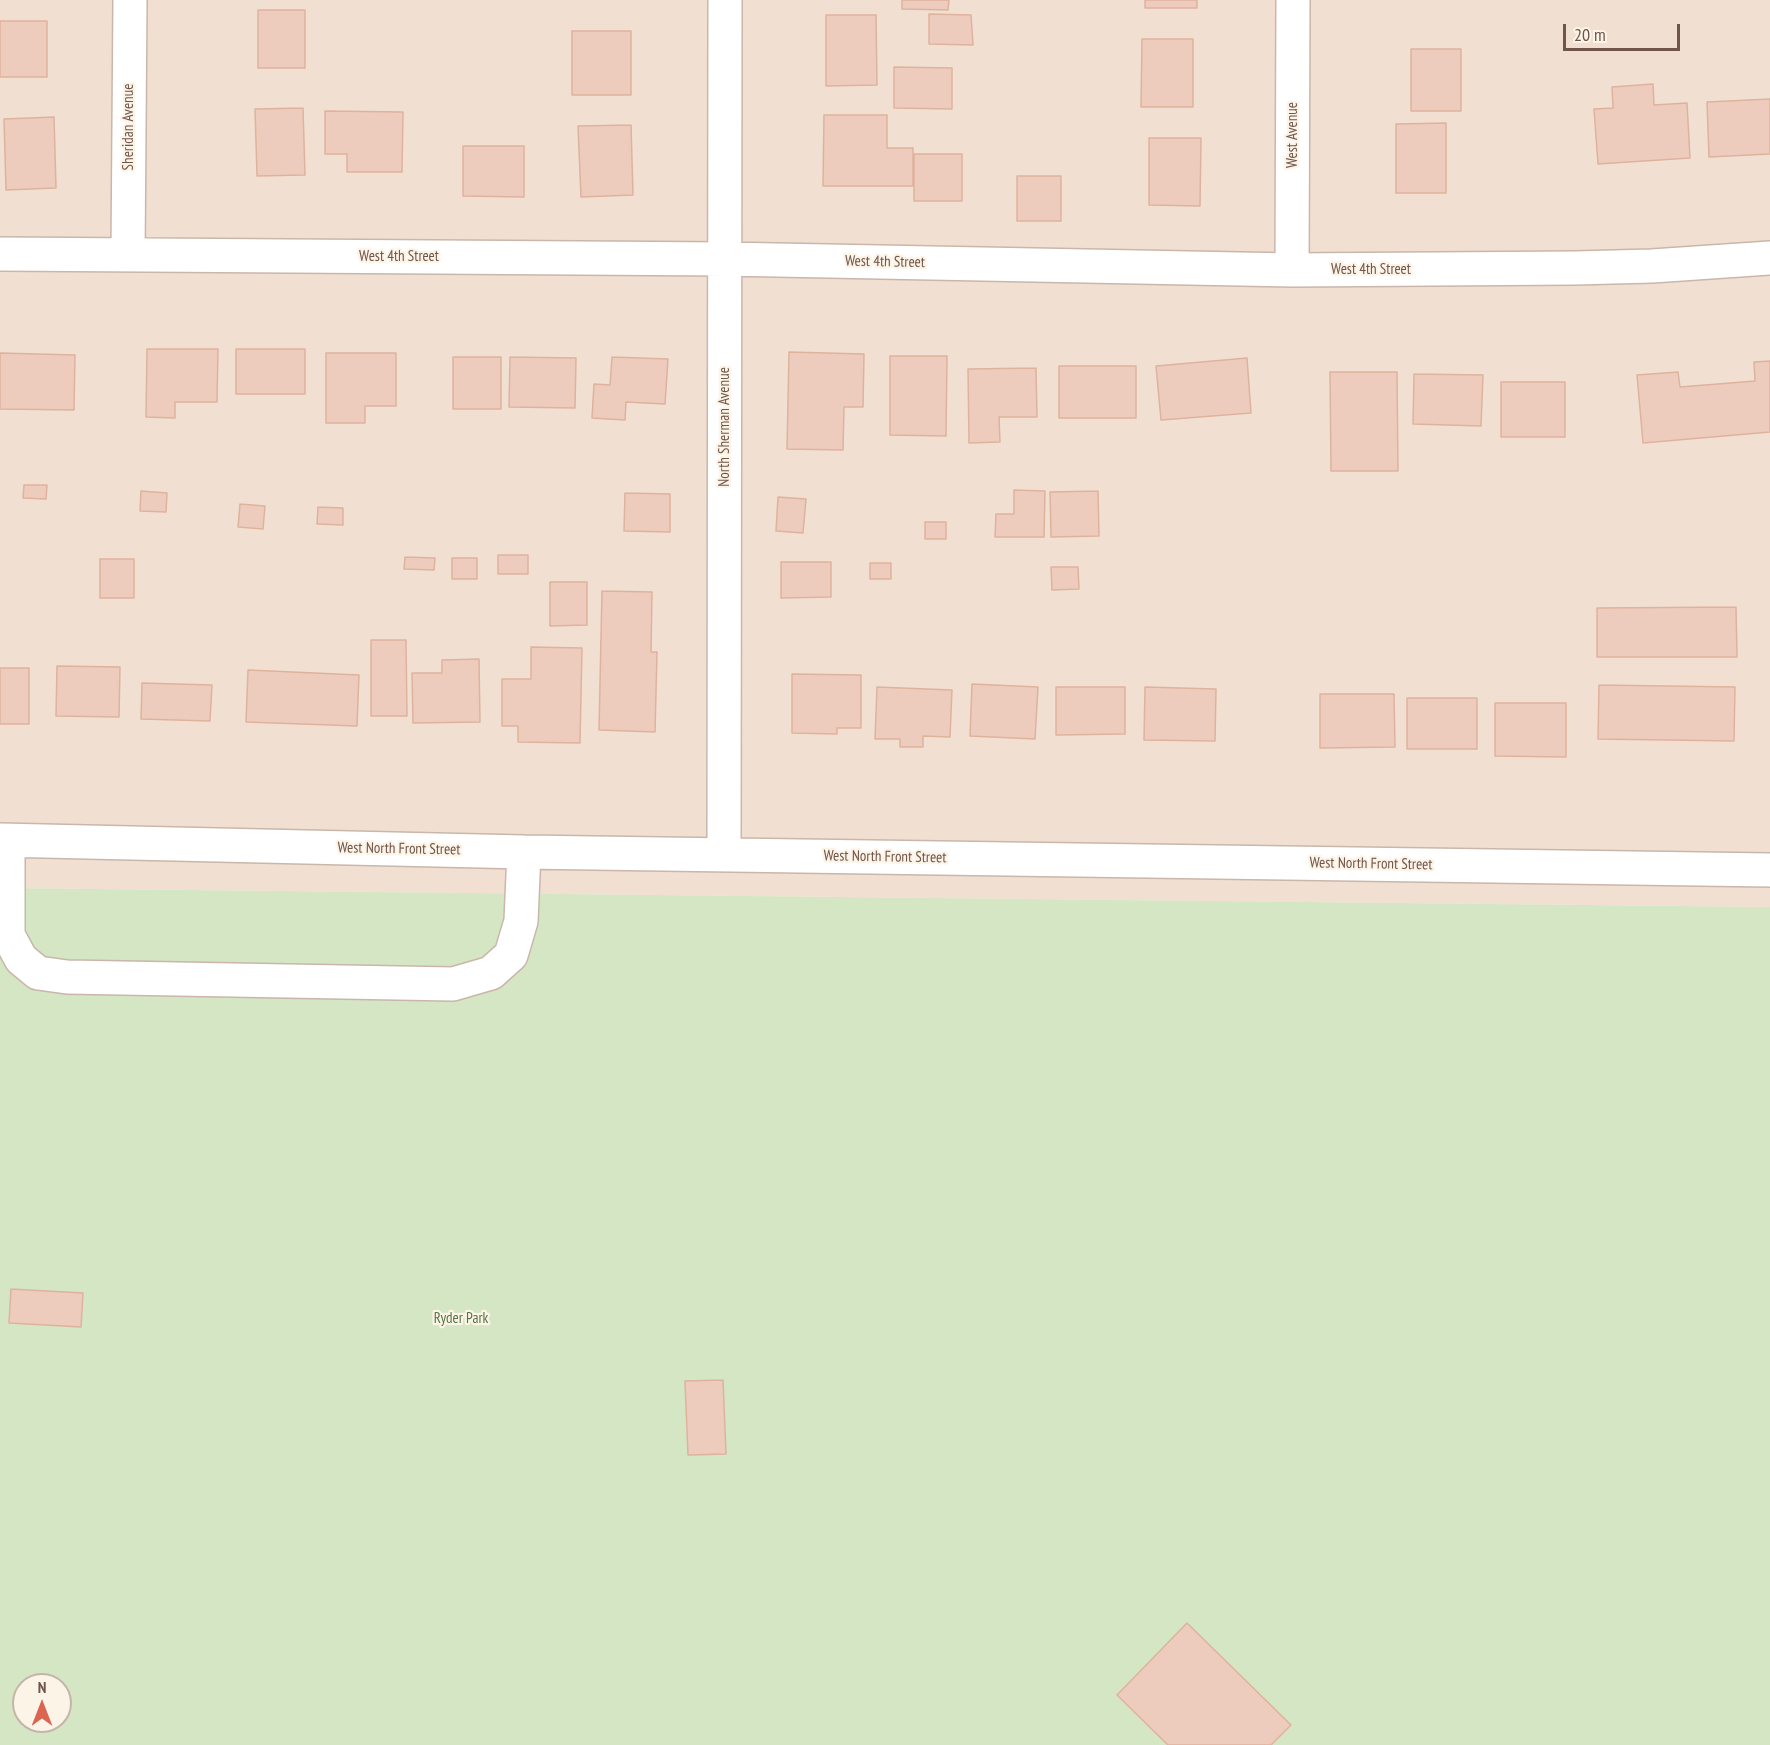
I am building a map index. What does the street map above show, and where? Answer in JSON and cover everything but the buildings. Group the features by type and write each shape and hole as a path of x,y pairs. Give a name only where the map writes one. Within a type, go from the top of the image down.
{"street":[{"name":"Sheridan Avenue","path":"128,255 130,0"},
{"name":"North Sherman Avenue","path":"724,855 725,0"},
{"name":"West Avenue","path":"1292,270 1293,0"},
{"name":"West 4th Street","path":"0,254 725,259 1292,270 1564,269 1770,258"},
{"name":"West North Front Street","path":"4,841 524,852 1770,870"},
{"path":"4,841 8,935 21,959 38,973 67,977 453,984 491,973 511,955 521,921 524,852"}],"shaded area":[{"path":"0,0 1770,0 1770,907 0,888"}],"green space":[{"name":"Ryder Park","path":"0,888 1770,907 1770,1745 0,1745"}]}
